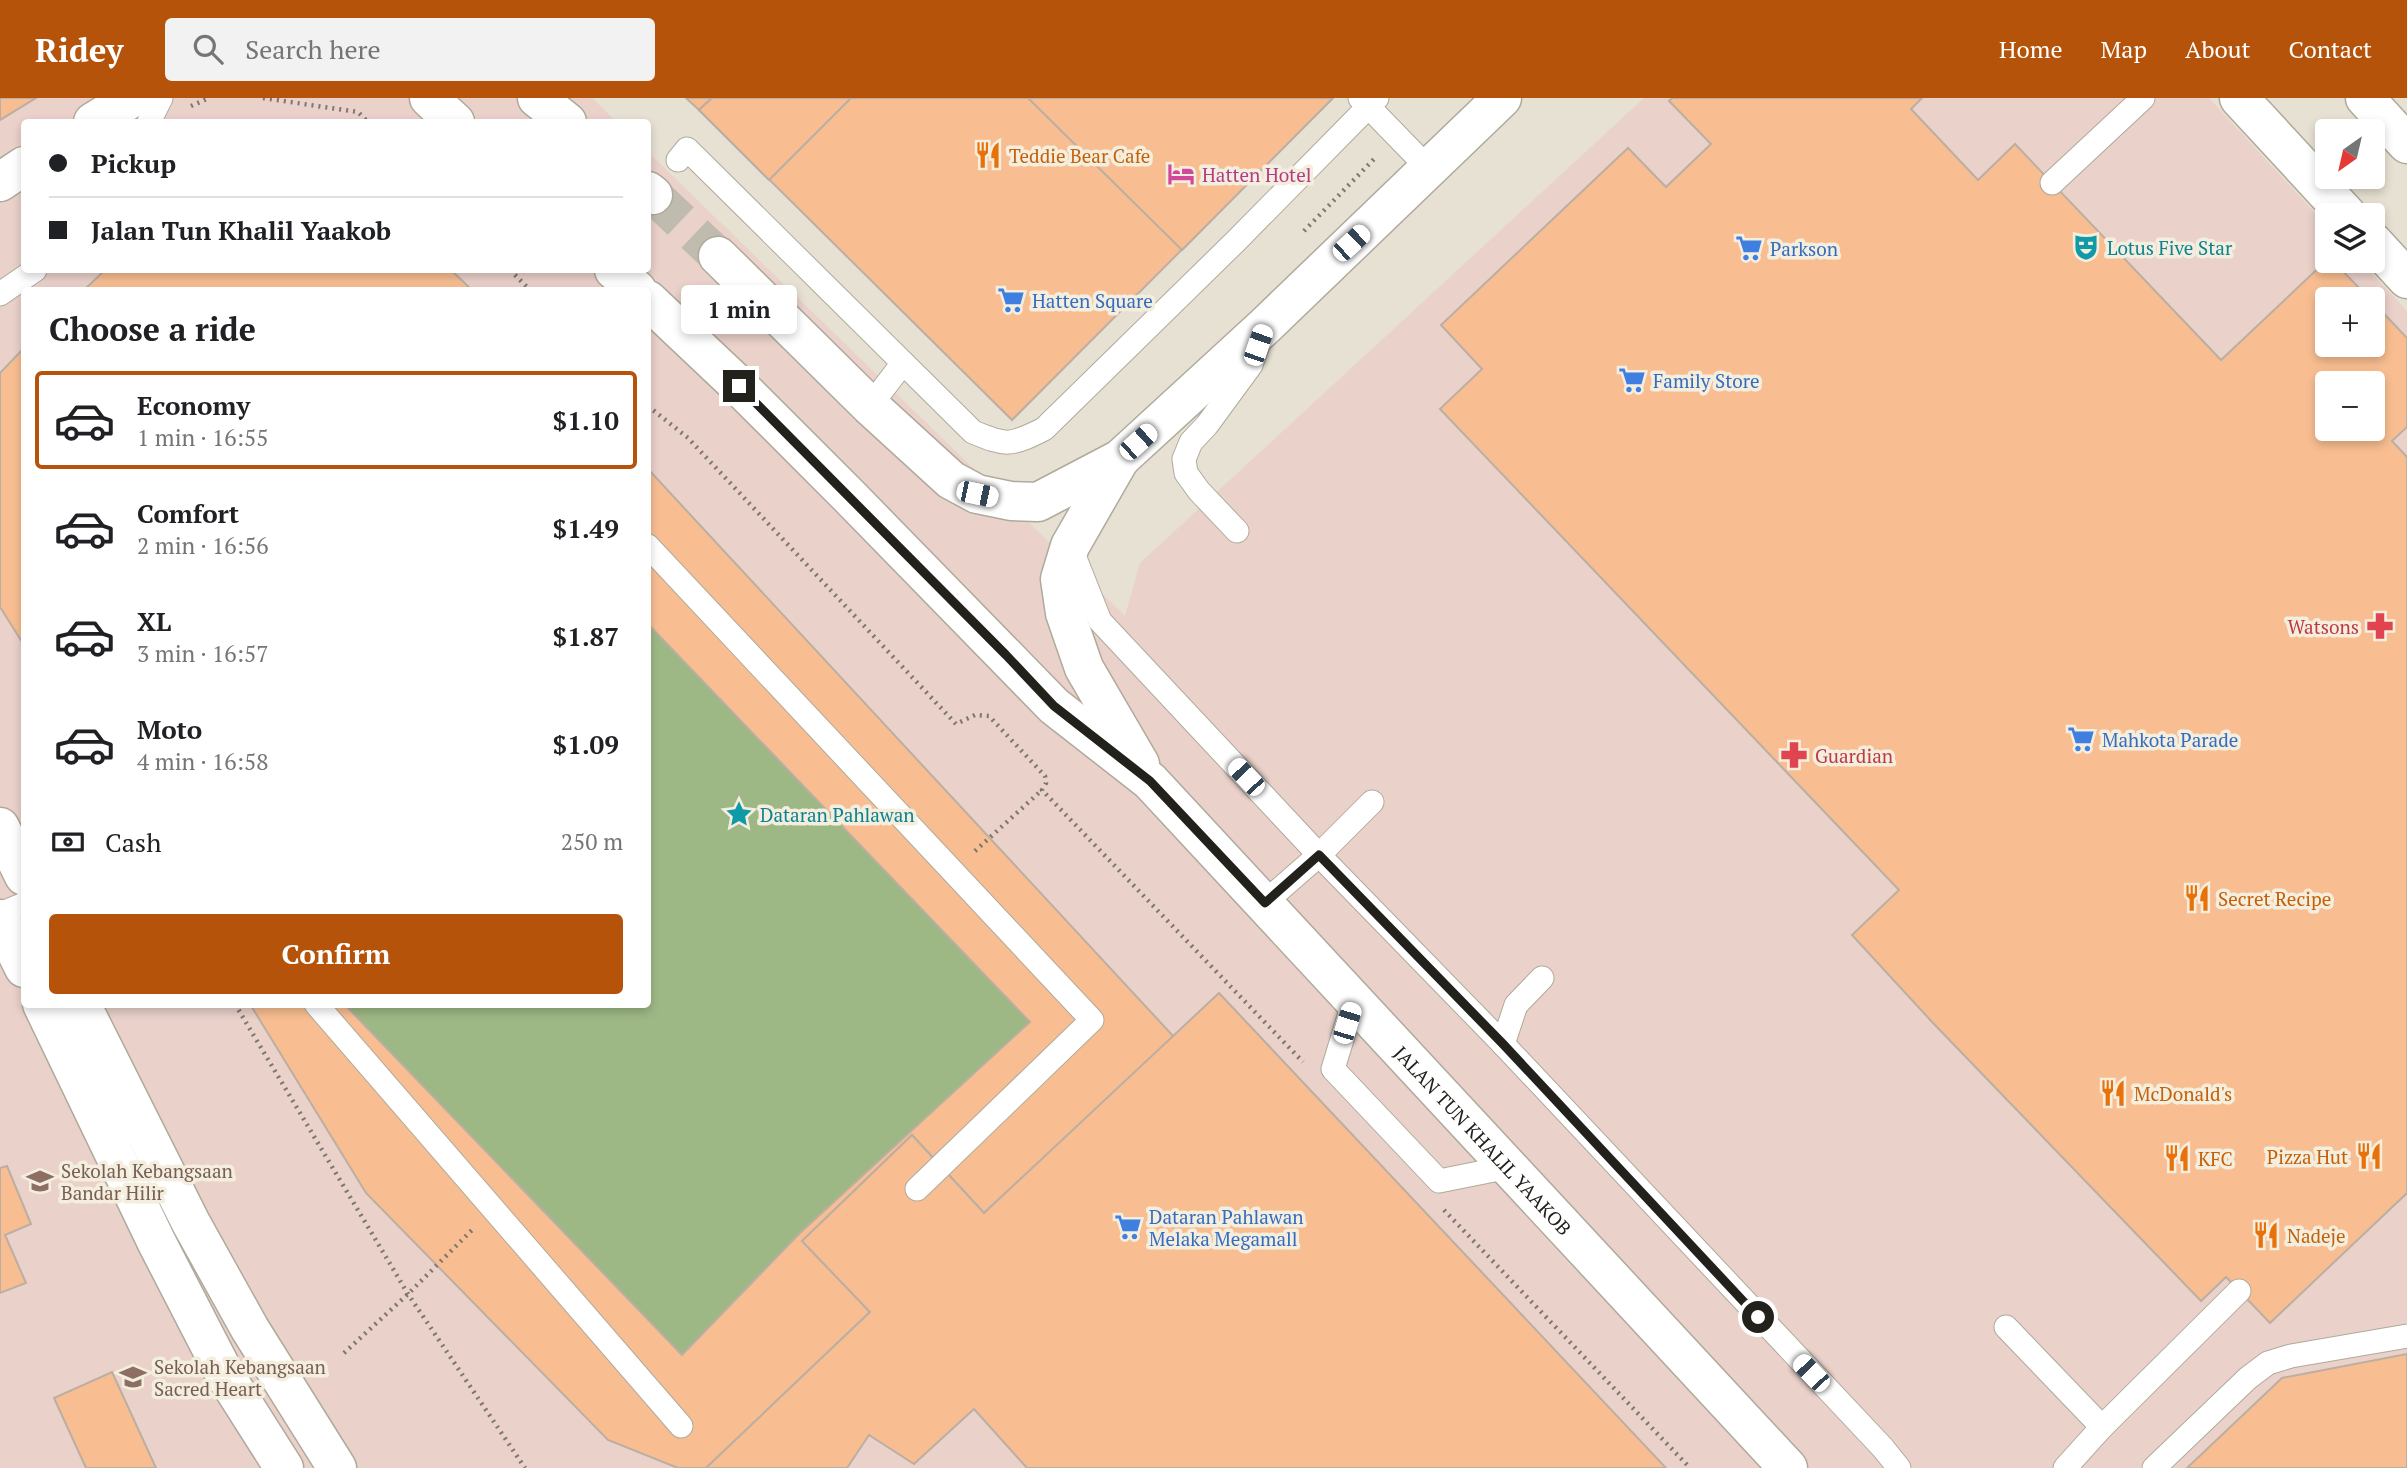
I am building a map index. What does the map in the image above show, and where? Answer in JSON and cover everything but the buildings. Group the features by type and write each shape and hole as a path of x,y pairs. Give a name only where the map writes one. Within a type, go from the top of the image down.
{"main road":[{"path":"98,119 132,98"},
{"path":"537,98 563,119"},
{"path":"2239,98 2336,203"},
{"path":"2365,98 2407,145"},
{"path":"718,256 870,407 951,480 977,494 1011,501 1038,502 1120,458 1265,326 1501,99"},
{"path":"0,182 21,168"},
{"path":"2385,256 2407,279"},
{"path":"617,273 634,287"},
{"name":"JALAN TUN KHALIL YAAKOB","path":"651,303 831,478 1054,706 1150,781 1788,1468"},
{"name":"JALAN TUN KHALIL YAAKOB","path":"1120,458 1070,546 1060,579 1065,613 1084,668 1150,781"},
{"path":"0,827 21,870"},
{"path":"0,919 21,962"},
{"path":"44,1008 157,1243 225,1375 284,1468"},
{"path":"83,1008 191,1223 250,1329 337,1468"}],"lane":[{"path":"151,119 162,98"},
{"path":"2052,183 2143,98"},
{"path":"678,160 687,149 973,432 1002,444 1024,439 1044,429 1347,130 1368,101 1429,169"},
{"path":"0,294 30,273"},
{"path":"1237,531 1199,491 1186,473 1184,459 1191,442 1207,425 1251,365 1265,326"},
{"path":"870,407 904,363"},
{"path":"1070,546 1100,621 1319,855 1503,1044 1899,1468"},
{"path":"651,549 1092,1020 917,1189"},
{"path":"1265,903 1319,855 1372,802"},
{"path":"0,914 21,905"},
{"path":"1503,1044 1516,1005 1542,978"},
{"path":"1354,1000 1333,1069 1439,1181 1509,1167"},
{"path":"319,1008 681,1426"},
{"path":"2065,1468 2102,1427 2239,1291"},
{"path":"2006,1328 2102,1427"},
{"path":"2154,1468 2248,1378 2268,1363 2291,1356 2407,1336"}],"path":[{"path":"263,98 358,112 365,119"},
{"path":"513,273 527,287"},
{"path":"651,408 688,438 956,724 975,715 989,716 1045,776 1046,783 1042,790 967,858"},
{"path":"1042,790 1310,1070"},
{"path":"237,1008 408,1294 526,1468"},
{"path":"1444,1209 1690,1468"},
{"path":"344,1353 480,1222"}],"shaded area":[{"path":"0,98 592,98 614,119 21,119 21,273 651,273 651,155 1125,616 1140,563 1644,98 2209,98 2315,213 2315,273 2371,273 2384,287 2315,287 2315,357 2385,357 2385,288 2407,311 2407,1468 0,1468"}],"green space":[{"name":"Dataran Pahlawan","path":"651,627 1030,1022 800,1233 682,1355 347,1008 651,1008"}],"tunnel":[{"path":"653,195 718,256"}],"place":[{"name":"Teddie Bear Cafe","path":"988,155"},
{"name":"Hatten Hotel","path":"1181,174"},
{"name":"Lotus Five Star","path":"2086,247"},
{"name":"Parkson","path":"1749,248"},
{"name":"Hatten Square","path":"1011,300"},
{"name":"Family Store","path":"1632,380"},
{"name":"Watsons","path":"2380,626"},
{"name":"Mahkota Parade","path":"2081,739"},
{"name":"Guardian","path":"1794,755"},
{"name":"Dataran Pahlawan","path":"739,814"},
{"name":"Secret Recipe","path":"2197,898"},
{"name":"McDonald's","path":"2113,1093"},
{"name":"Pizza Hut","path":"2369,1156"},
{"name":"KFC","path":"2177,1158"},
{"name":"Sekolah Kebangsaan Bandar Hilir","path":"40,1181"},
{"name":"Dataran Pahlawan Melaka Megamall","path":"1128,1227"},
{"name":"Nadeje","path":"2266,1235"},
{"name":"Sekolah Kebangsaan Sacred Heart","path":"133,1377"}],"route":[{"path":"739,386 1054,706 1150,781 1265,903 1319,855 1503,1044 1758,1317"}]}
